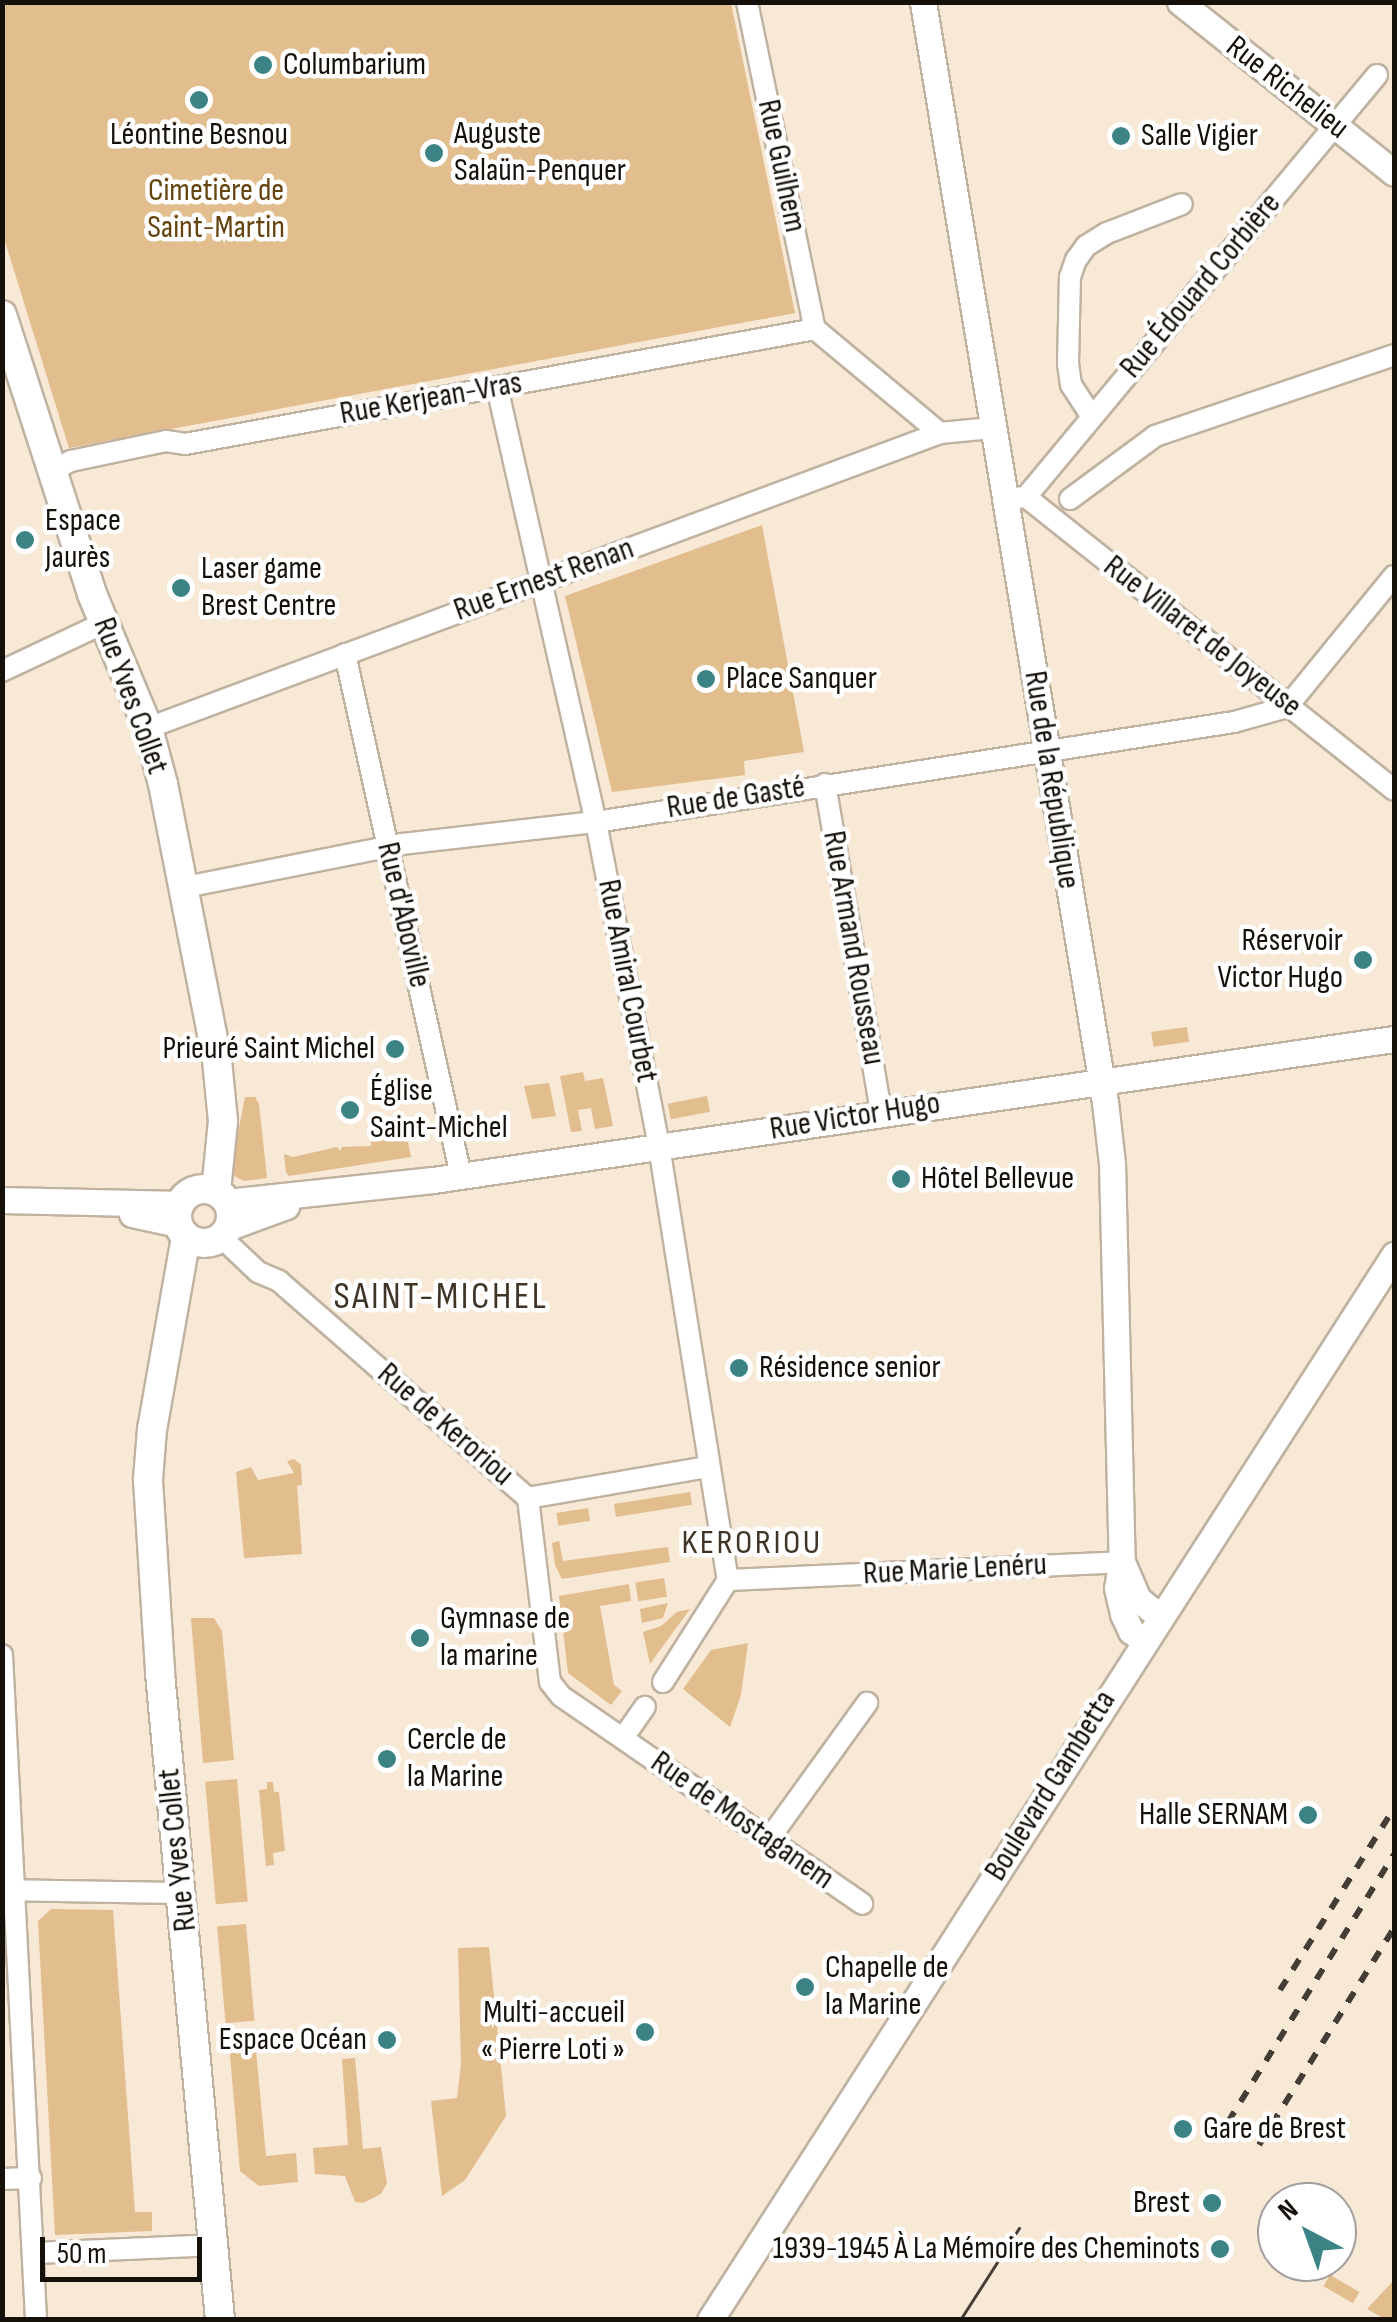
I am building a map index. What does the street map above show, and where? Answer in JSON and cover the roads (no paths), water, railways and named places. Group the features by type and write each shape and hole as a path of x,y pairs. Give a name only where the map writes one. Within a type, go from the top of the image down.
{"main road":[{"name":"Rue Yves Collet","path":"2,315 50,472 104,623 148,728 185,887 220,1087 223,1121 205,1217 161,1381 148,1480 160,1673 220,2320"}],"street":[{"name":"Rue Guilhem","path":"746,2 814,329"},
{"name":"Rue de la République","path":"924,2 992,428 1016,498 1046,751 1102,1080 1112,1163 1122,1562 1117,1588 1123,1614 1144,1641"},
{"name":"Rue Richelieu","path":"1180,2 1394,173"},
{"name":"Rue Édouard Corbière","path":"1016,498 1092,417 1377,75"},
{"path":"1092,417 1071,385 1068,364 1070,277 1076,260 1086,246 1107,233 1182,204"},
{"name":"Rue Kerjean-Vras","path":"50,472 71,462 166,441 185,444 814,329"},
{"path":"814,329 940,432 992,428"},
{"path":"1070,499 1155,436 1394,355"},
{"name":"Rue Amiral Courbet","path":"497,387 596,822 659,1146 728,1580"},
{"name":"Rue Ernest Renan","path":"148,728 940,432"},
{"name":"Rue Villaret de Joyeuse","path":"1016,498 1394,790"},
{"path":"1287,707 1394,576"},
{"path":"2,672 104,623"},
{"name":"Rue d'Aboville","path":"346,654 461,1176"},
{"name":"Rue de Gasté","path":"185,887 388,846 596,822 1234,722 1287,707"},
{"name":"Rue Armand Rousseau","path":"825,784 881,1113"},
{"name":"Rue Victor Hugo","path":"205,1217 314,1196 1394,1038"},
{"path":"2,1200 74,1202 205,1217"},
{"name":"Rue de Keroriou","path":"205,1217 258,1272 279,1281 528,1498 708,1467"},
{"name":"Boulevard Gambetta","path":"710,2320 1394,1255"},
{"name":"Rue de Mostaganem","path":"528,1498 550,1682 561,1696 862,1904"},
{"name":"Rue de la République","path":"1122,1562 1138,1600 1160,1618"},
{"name":"Rue Marie Lenéru","path":"728,1580 1122,1562"},
{"path":"663,1682 728,1580"},
{"path":"2,1655 9,1890 31,2178 36,2320"},
{"path":"770,1839 866,1703"},
{"name":"Rue de Mostaganem","path":"623,1738 645,1707"},
{"path":"9,1890 182,1893"},
{"path":"2,2179 31,2178"},
{"path":"33,2253 213,2246"}],"tram line":[{"path":"960,2320 1019,2228"}],"railway":[{"path":"1280,1990 1394,1808"},
{"path":"1228,2122 1394,1854"},
{"path":"1259,2145 1394,1928"}],"place":[{"name":"Columbarium","path":"263,65"},
{"name":"Léontine Besnou","path":"199,100"},
{"name":"Salle Vigier","path":"1121,136"},
{"name":"Auguste Salaün-Penquer","path":"434,153"},
{"name":"Espace Jaurès","path":"25,540"},
{"name":"Laser game Brest Centre","path":"181,588"},
{"name":"Place Sanquer","path":"706,679"},
{"name":"Réservoir Victor Hugo","path":"1363,960"},
{"name":"Prieuré Saint Michel","path":"395,1049"},
{"name":"Église Saint-Michel","path":"350,1110"},
{"name":"Hôtel Bellevue","path":"901,1179"},
{"name":"Résidence senior","path":"739,1368"},
{"name":"Gymnase de la marine","path":"420,1638"},
{"name":"Cercle de la Marine","path":"387,1759"},
{"name":"Halle SERNAM","path":"1308,1815"},
{"name":"Chapelle de la Marine","path":"805,1987"},
{"name":"Multi-accueil « Pierre Loti »","path":"645,2032"},
{"name":"Espace Océan","path":"387,2040"},
{"name":"Gare de Brest","path":"1183,2129"},
{"name":"Brest","path":"1212,2203"},
{"name":"1939-1945 À La Mémoire des Cheminots","path":"1220,2249"}],"district":[{"name":"SAINT-MICHEL","path":"441,1297"},
{"name":"KERORIOU","path":"752,1543"}],"park label":[{"name":"Cimetière de Saint-Martin","path":"216,210"}]}
